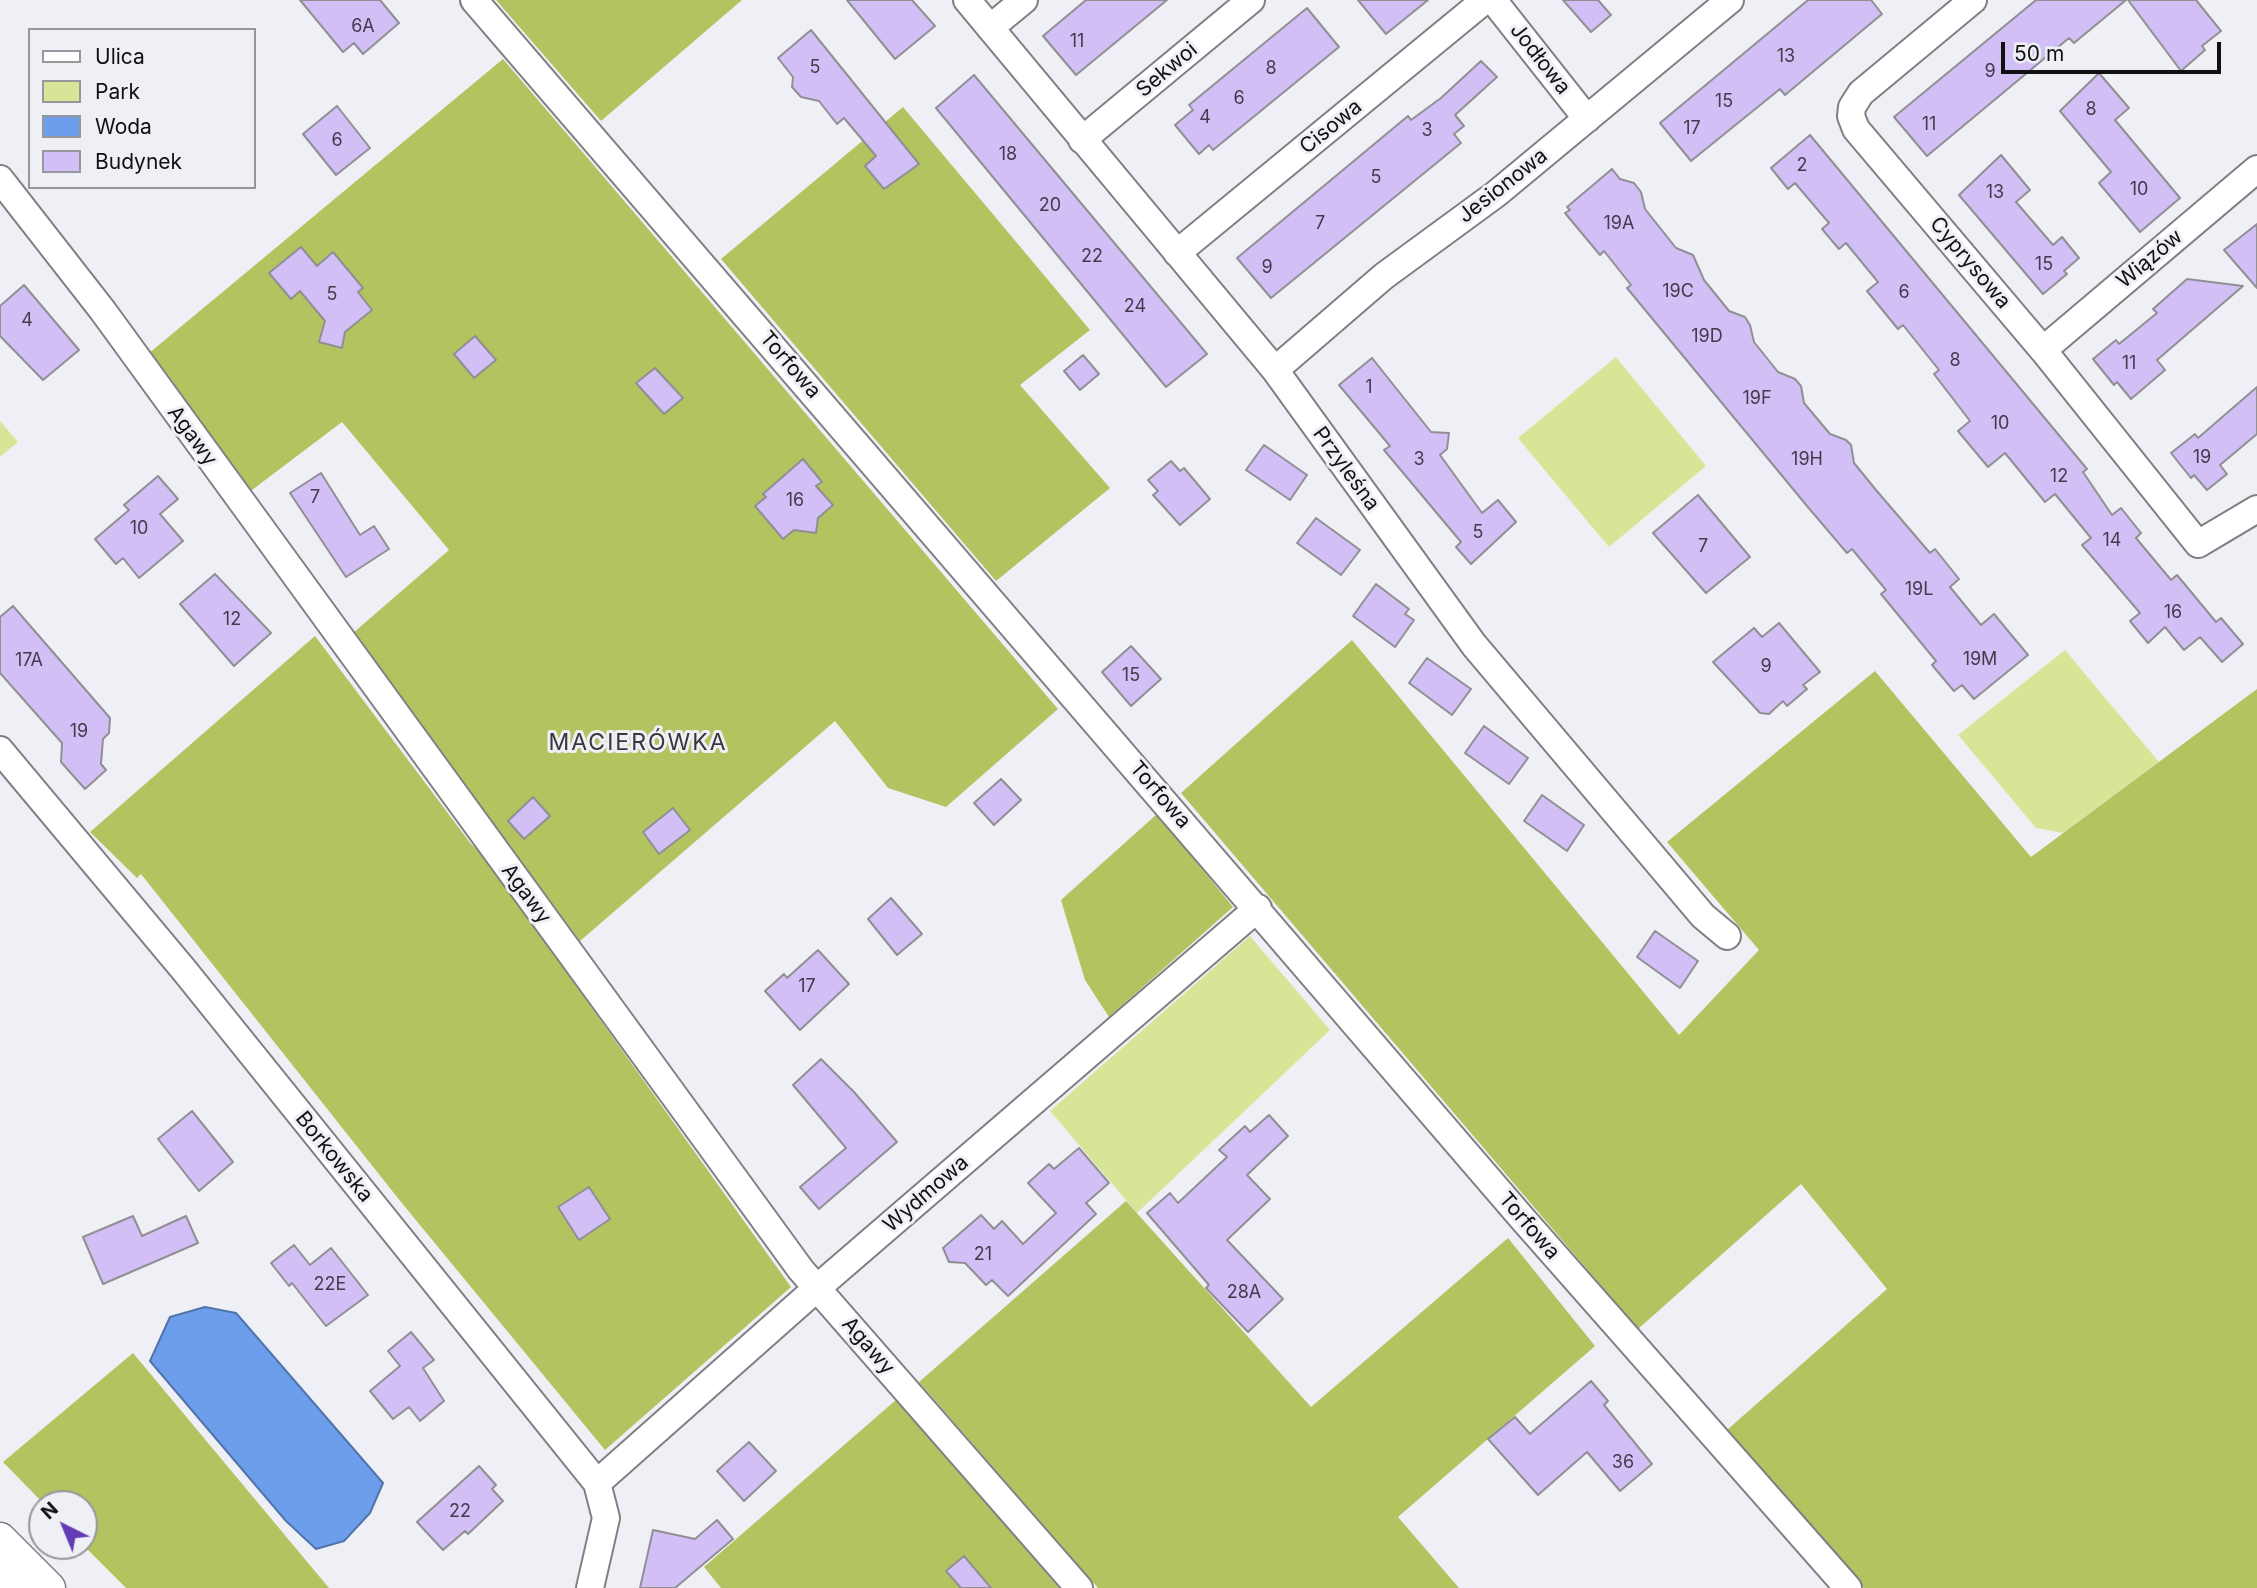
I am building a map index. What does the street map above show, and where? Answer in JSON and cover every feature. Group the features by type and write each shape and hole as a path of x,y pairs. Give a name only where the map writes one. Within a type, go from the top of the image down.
{"street":[{"name":"Torfowa","path":"474,0 1258,908 1521,1217 1848,1588"},
{"name":"Przyleśna","path":"967,0 1275,370 1468,637 1703,916 1727,936"},
{"path":"990,28 1024,0"},
{"name":"Sekwoi","path":"1082,140 1251,0"},
{"name":"Cisowa","path":"1177,253 1485,0"},
{"name":"Jodłowa","path":"1493,0 1587,119"},
{"name":"Jesionowa","path":"1275,370 1384,276 1496,194 1730,0"},
{"name":"Cyprysowa","path":"1973,0 1861,93 1850,116 1856,129 2043,350 2198,544 2257,509"},
{"name":"Wiązów","path":"2043,350 2257,169"},
{"name":"Agawy","path":"0,178 103,311 751,1202 817,1287 1079,1588"},
{"name":"Borkowska","path":"0,750 192,981 597,1483 606,1518 590,1588"},
{"name":"Wydmowa","path":"597,1483 817,1287 1258,908"},
{"path":"0,1539 49,1588"},
{"path":"0,1571 12,1588"}],"green space":[{"path":"496,0 742,0 601,121"},
{"path":"503,59 1058,709 946,807 888,788 835,721 580,941 353,633 449,550 342,422 248,493 148,354"},
{"path":"903,107 1090,330 1020,385 1110,488 996,581 721,259"},
{"path":"1616,357 1706,466 1609,547 1518,438"},
{"path":"0,421 18,442 0,457"},
{"path":"315,636 471,844 482,854 791,1287 605,1450 401,1202 141,874 137,878 90,832"},
{"path":"1352,640 1679,1035 1759,950 1667,842 1875,671 2031,857 2257,689 2257,1588 1864,1588 1727,1430 1887,1289 1801,1184 1638,1329 1181,793"},
{"path":"2065,650 2159,762 2063,833 2036,828 1958,735"},
{"path":"1157,814 1233,907 1109,1017 1085,980 1061,900"},
{"path":"1250,936 1330,1030 1137,1213 1050,1111"},
{"path":"1126,1201 1311,1407 1508,1238 1595,1346 1398,1517 1459,1588 1098,1588 919,1382"},
{"path":"133,1353 329,1588 126,1588 98,1560 98,1490 30,1490 3,1462"},
{"path":"897,1399 1059,1588 721,1588 704,1567"}],"water":[{"path":"205,1307 236,1313 383,1483 370,1513 344,1541 316,1549 286,1521 150,1361 170,1317"}],"building":[{"path":"300,0 380,0 399,23 363,54 354,43 343,52"},
{"path":"847,0 912,0 935,26 895,59"},
{"path":"1086,0 1167,0 1076,75 1043,36"},
{"path":"1358,0 1428,0 1386,34"},
{"path":"1563,0 1598,0 1611,15 1591,32"},
{"path":"1808,0 1871,0 1882,14 1785,95 1780,89 1691,161 1660,123"},
{"path":"2036,0 2126,0 2074,43 2069,38 1927,156 1894,117"},
{"path":"2128,0 2196,0 2221,31 2202,46 2205,50 2181,71"},
{"path":"1307,8 1339,47 1213,150 1209,145 1199,154 1175,125 1193,110 1189,105"},
{"path":"811,30 919,164 884,189 865,166 876,156 844,118 837,124 819,101 801,97 792,87 793,77 778,58"},
{"path":"1481,61 1497,77 1455,115 1464,126 1454,134 1461,143 1271,298 1237,258 1408,116 1411,120 1441,98"},
{"path":"2099,73 2129,108 2115,120 2180,198 2140,232 2099,183 2111,172 2060,111"},
{"path":"974,75 1207,354 1166,387 936,108"},
{"path":"337,106 370,148 336,175 303,134"},
{"path":"1810,135 2087,469 2083,472 2112,515 2121,508 2141,533 2136,538 2171,580 2177,575 2216,622 2221,618 2243,644 2222,662 2200,637 2184,650 2165,627 2148,643 2130,621 2140,613 2082,545 2091,538 2055,494 2045,502 2005,453 1988,467 1958,431 1970,421 1934,374 1939,370 1903,325 1898,329 1867,291 1878,282 1846,243 1839,249 1822,229 1829,223 1795,183 1788,189 1771,168"},
{"path":"2001,155 2030,190 2016,202 2053,245 2062,237 2079,258 2064,271 2067,274 2043,294 1959,195"},
{"path":"1612,169 1620,179 1634,183 1641,192 1645,209 1676,248 1693,255 1704,280 1729,311 1745,317 1754,342 1778,372 1795,379 1801,386 1804,403 1830,434 1846,440 1851,445 1854,463 1930,553 1935,549 1959,579 1950,587 1981,625 1994,614 2028,655 1974,699 1962,685 1954,691 1932,665 1936,661 1881,594 1886,590 1852,549 1847,553 1627,288 1631,285 1604,251 1600,255 1565,213 1570,210 1567,207"},
{"path":"2257,224 2257,288 2224,250"},
{"path":"301,247 317,266 333,252 363,288 358,292 372,310 345,332 342,348 319,342 325,321 300,291 291,299 269,273"},
{"path":"2187,279 2243,286 2157,360 2165,370 2131,399 2117,382 2114,385 2093,359 2116,340 2119,344 2157,313 2153,309"},
{"path":"24,285 79,350 43,380 0,336 0,306"},
{"path":"475,336 496,360 474,378 454,354"},
{"path":"1083,355 1099,374 1080,390 1064,371"},
{"path":"1372,358 1431,432 1449,433 1447,449 1440,455 1482,513 1498,500 1516,522 1471,564 1456,547 1461,542 1384,450 1390,446 1339,385"},
{"path":"655,368 683,398 664,414 636,383"},
{"path":"2257,387 2257,434 2220,465 2227,474 2207,490 2194,475 2191,478 2171,453 2195,434 2198,438"},
{"path":"1264,445 1307,475 1290,500 1246,470"},
{"path":"803,459 822,482 816,486 833,505 818,518 816,533 794,530 783,539 755,506 766,497 763,494"},
{"path":"1171,461 1180,471 1184,468 1210,499 1180,525 1153,495 1158,491 1148,480"},
{"path":"321,473 360,535 374,526 389,549 346,577 290,493"},
{"path":"158,476 178,499 160,514 183,541 139,578 123,558 116,564 95,539 129,510 124,505"},
{"path":"1698,495 1750,557 1706,593 1653,533"},
{"path":"1316,518 1360,550 1341,575 1297,543"},
{"path":"215,574 271,633 234,666 180,604"},
{"path":"1376,584 1409,609 1405,614 1414,620 1395,647 1353,616"},
{"path":"13,606 110,718 109,733 103,739 101,764 106,770 85,789 61,762 62,743 0,673 0,617"},
{"path":"1779,623 1820,672 1803,685 1807,689 1787,706 1783,701 1769,714 1760,713 1713,662 1754,628 1762,637"},
{"path":"1131,646 1161,679 1131,706 1102,672"},
{"path":"1427,658 1471,689 1452,715 1409,683"},
{"path":"1484,726 1528,758 1509,784 1465,753"},
{"path":"1001,779 1021,800 994,825 974,803"},
{"path":"1542,795 1584,825 1567,851 1524,821"},
{"path":"533,797 550,816 524,839 508,821"},
{"path":"673,808 690,830 659,854 643,832"},
{"path":"891,898 922,934 897,955 868,919"},
{"path":"1655,931 1698,961 1680,988 1637,957"},
{"path":"818,950 849,984 800,1030 765,991 784,974 787,978"},
{"path":"821,1059 897,1142 819,1209 800,1187 846,1148 793,1085"},
{"path":"192,1111 233,1162 199,1191 158,1139"},
{"path":"1269,1115 1288,1136 1247,1175 1270,1199 1227,1240 1283,1299 1248,1332 1206,1288 1209,1285 1147,1213 1170,1193 1178,1203 1227,1157 1219,1150 1245,1126 1250,1132"},
{"path":"1079,1148 1109,1183 1086,1203 1096,1214 1008,1296 992,1280 986,1285 965,1263 949,1262 943,1248 981,1215 994,1229 1002,1221 1023,1244 1056,1213 1028,1183 1049,1164 1054,1169"},
{"path":"589,1187 610,1219 579,1240 558,1207"},
{"path":"133,1216 142,1236 186,1216 198,1243 103,1284 83,1237"},
{"path":"294,1245 310,1265 331,1248 368,1295 326,1326 292,1283 289,1286 271,1263"},
{"path":"411,1332 434,1360 423,1368 444,1401 420,1421 409,1407 393,1419 370,1391 400,1366 388,1351"},
{"path":"1591,1381 1608,1401 1604,1405 1652,1464 1620,1491 1587,1452 1538,1495 1488,1439 1515,1417 1530,1434"},
{"path":"749,1442 776,1471 744,1501 717,1471"},
{"path":"479,1466 496,1485 492,1489 503,1501 468,1534 465,1531 443,1550 417,1522"},
{"path":"717,1520 733,1539 675,1588 640,1588 653,1530 695,1539"},
{"path":"964,1556 991,1588 961,1588 946,1571"}],"district":[{"name":"MACIERÓWKA","path":"638,743"}]}
